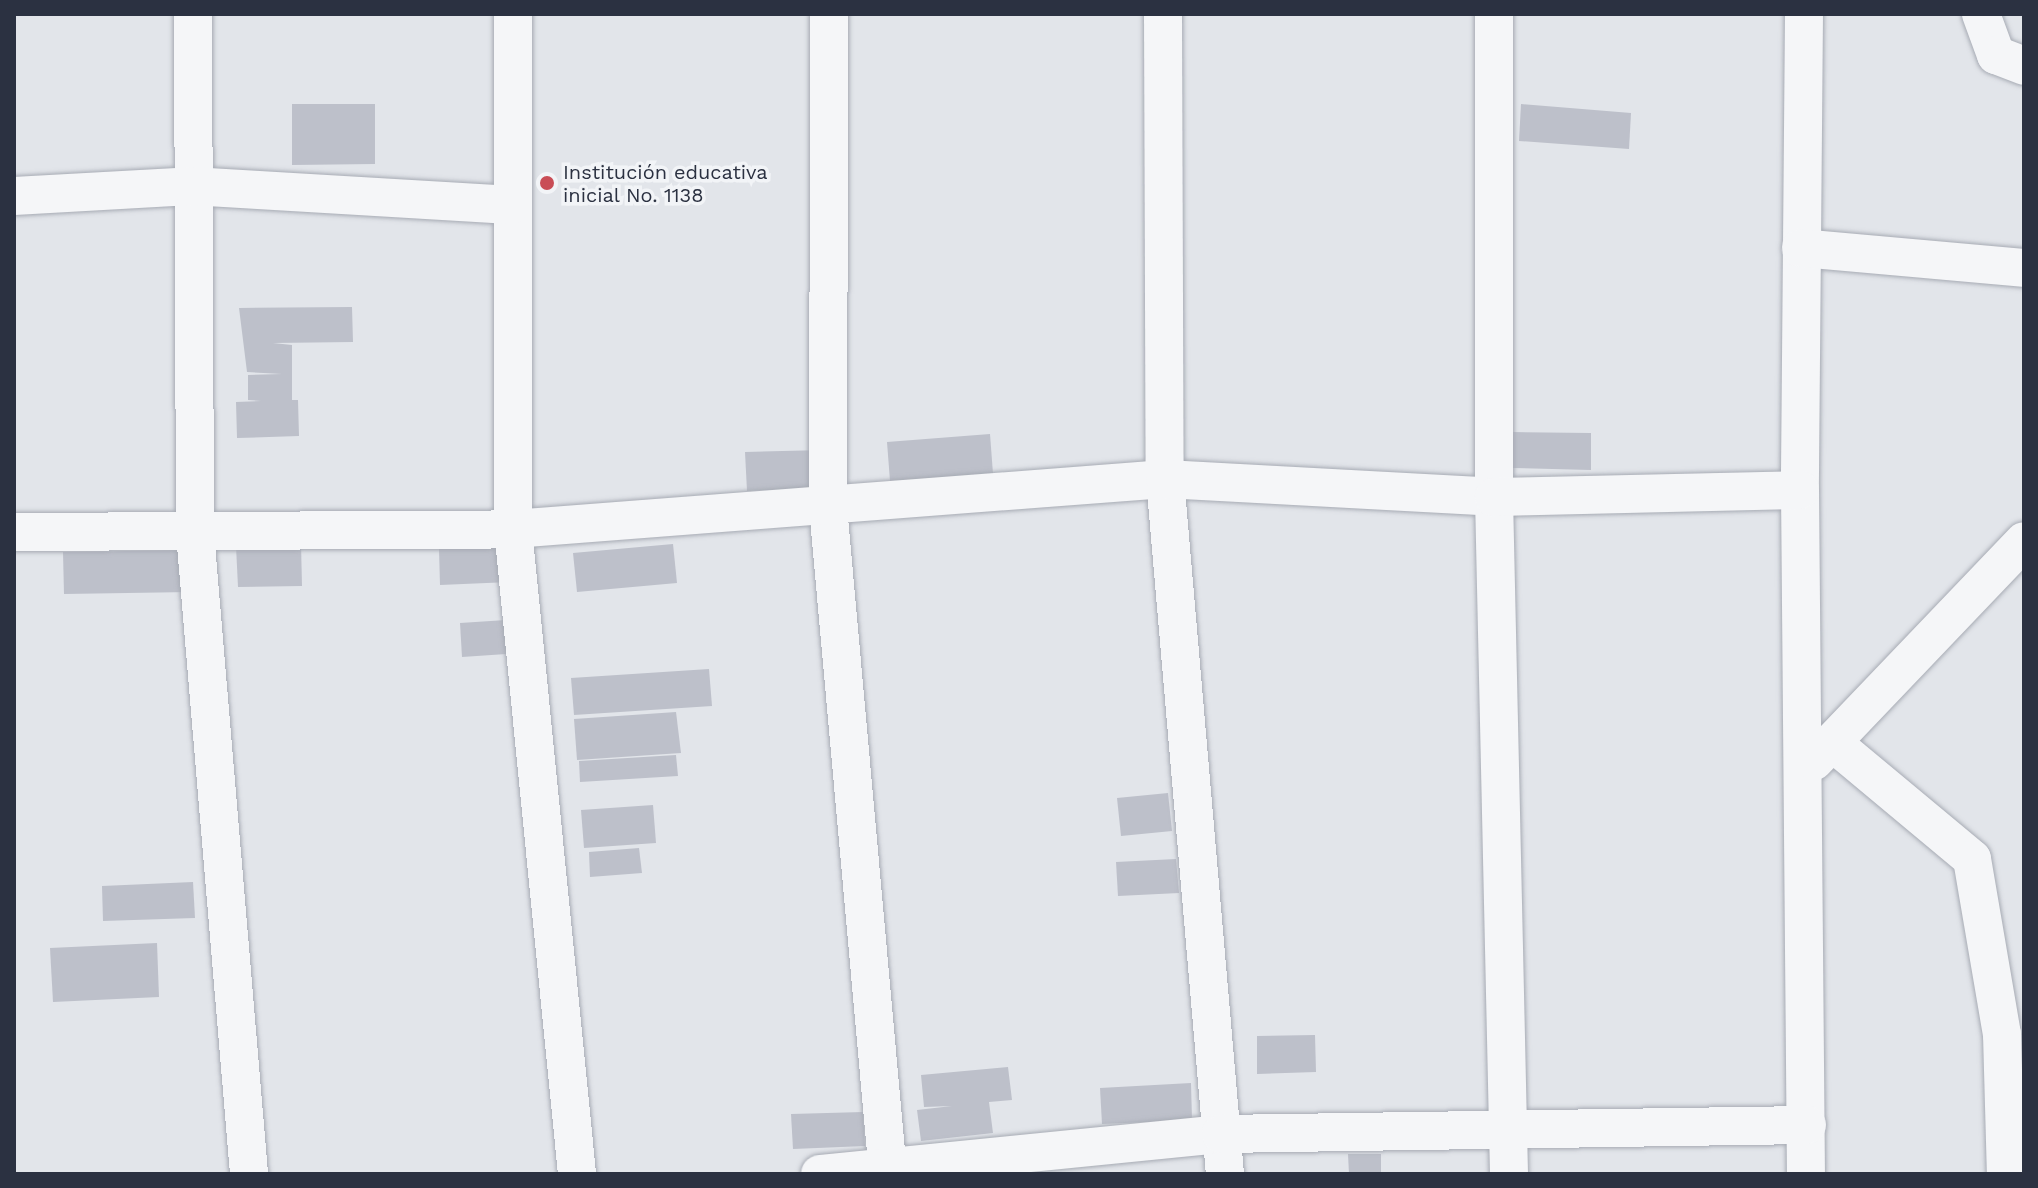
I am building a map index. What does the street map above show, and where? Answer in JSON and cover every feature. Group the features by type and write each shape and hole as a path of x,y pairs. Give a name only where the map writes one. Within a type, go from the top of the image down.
{"street":[{"path":"193,14 191,186 195,533 249,1174"},
{"path":"513,14 510,205 513,529 577,1174"},
{"path":"829,14 828,507 887,1171"},
{"path":"1163,14 1165,479 1225,1174"},
{"path":"1494,14 1494,497 1505,1132 1509,1174"},
{"path":"1804,14 1800,490 1806,1174"},
{"path":"1981,14 1996,55 2024,66"},
{"path":"14,196 191,186 510,205"},
{"path":"1801,248 2024,268"},
{"path":"14,532 513,529 1165,479 1494,497 1800,490"},
{"path":"1803,771 2024,541"},
{"path":"1833,743 1972,859 2002,1034 2006,1174"},
{"path":"820,1174 887,1171 1221,1134 1807,1125"}],"building":[{"path":"292,104 375,104 375,164 292,165"},
{"path":"1521,104 1631,113 1629,149 1519,141"},
{"path":"352,307 353,342 273,343 292,345 292,400 298,400 299,436 237,438 236,402 261,401 248,400 248,375 282,374 247,372 239,308"},
{"path":"1512,432 1591,433 1591,470 1512,468"},
{"path":"990,434 993,474 890,481 887,442"},
{"path":"824,450 825,488 747,491 745,452"},
{"path":"301,544 302,586 238,587 236,546"},
{"path":"673,544 677,583 577,592 573,553"},
{"path":"511,547 513,582 440,585 439,549"},
{"path":"191,550 191,592 64,594 63,552"},
{"path":"520,619 522,653 462,657 460,623"},
{"path":"709,669 712,706 574,715 571,678"},
{"path":"676,712 681,753 577,760 574,719"},
{"path":"676,755 678,776 580,782 579,761"},
{"path":"1168,793 1172,831 1121,836 1117,798"},
{"path":"653,805 656,843 584,848 581,810"},
{"path":"639,848 642,873 590,877 589,852"},
{"path":"1176,859 1179,893 1118,896 1116,862"},
{"path":"193,882 195,918 103,921 102,886"},
{"path":"157,943 159,997 53,1002 50,948"},
{"path":"1315,1035 1316,1072 1257,1074 1257,1036"},
{"path":"1008,1067 1012,1100 989,1102 993,1133 921,1141 917,1110 952,1106 924,1107 921,1075"},
{"path":"1191,1083 1192,1120 1102,1124 1100,1088"},
{"path":"863,1112 865,1146 793,1149 791,1114"},
{"path":"1348,1154 1381,1154 1381,1174 1349,1174"}],"place":[{"name":"Institución educativa inicial No. 1138","path":"547,183"}]}
